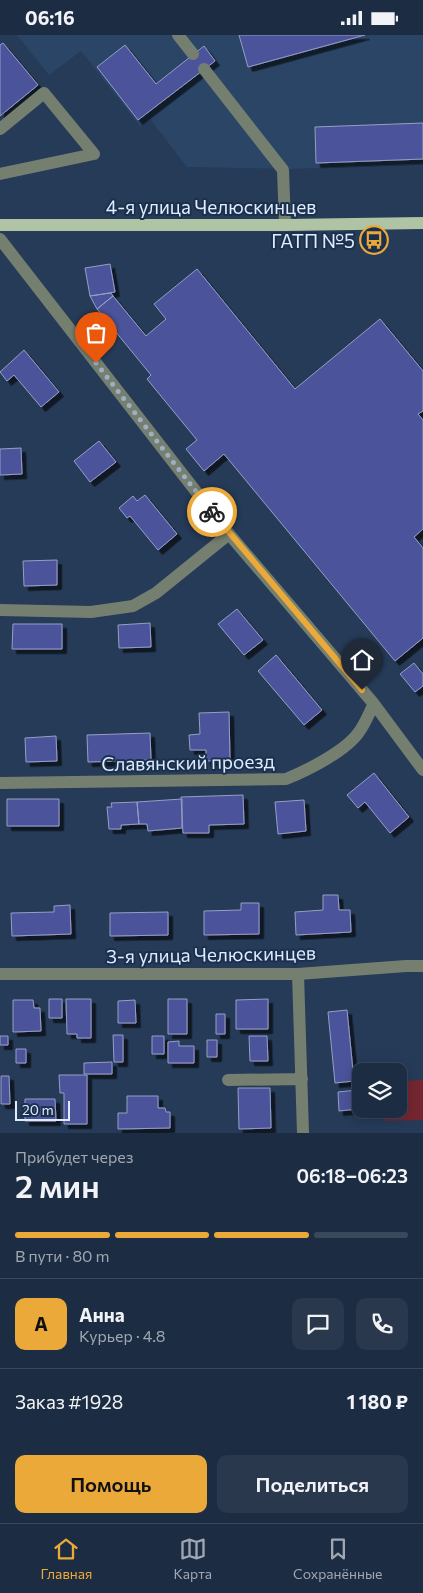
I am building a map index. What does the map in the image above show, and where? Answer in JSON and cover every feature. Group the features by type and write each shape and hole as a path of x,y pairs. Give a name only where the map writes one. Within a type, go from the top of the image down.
{"main road":[{"name":"4-я улица Челюскинцев","path":"0,225 423,223"}],"street":[{"path":"178,35 193,55"},
{"path":"204,69 283,170 285,225"},
{"path":"0,129 44,93 94,155 0,175"},
{"path":"0,239 229,534 374,704 423,770"},
{"path":"0,610 91,612 133,606 156,593 229,534"},
{"name":"Славянский проезд","path":"0,783 286,779 307,771 351,741 360,732 374,704"},
{"name":"3-я улица Челюскинцев","path":"0,974 298,974 423,966"},
{"path":"298,974 303,1133"},
{"path":"228,1080 302,1079"}],"shaded area":[{"path":"17,35 423,35 423,164 291,169 187,167 150,119 140,126 81,51 49,75"},
{"path":"423,1080 423,1120 385,1121 385,1118 407,1118 407,1081"}],"building":[{"path":"239,35 365,35 248,67"},
{"path":"3,43 38,85 0,116 0,45"},
{"path":"125,45 156,84 204,46 215,61 138,120 97,67"},
{"path":"423,123 423,159 316,163 315,127"},
{"path":"110,264 115,292 90,296 85,268"},
{"path":"197,269 295,389 380,319 423,371 423,411 418,414 423,420 423,529 414,537 423,548 423,638 395,661 224,454 204,471 186,449 197,440 147,379 151,375 97,309 113,296 146,336 166,319 154,304"},
{"path":"111,293 113,296 97,309 90,296"},
{"path":"24,350 59,392 41,407 14,375 7,381 0,372"},
{"path":"99,441 116,462 90,482 74,461"},
{"path":"21,448 22,474 0,475 0,449"},
{"path":"145,495 177,534 158,550 130,516 127,518 119,508 133,496 137,501"},
{"path":"57,560 57,585 24,586 23,561"},
{"path":"237,609 263,640 244,655 218,624"},
{"path":"150,623 151,647 119,648 118,625"},
{"path":"13,624 62,624 62,649 12,649"},
{"path":"276,655 322,710 304,725 258,671"},
{"path":"414,663 423,674 423,686 415,692 400,674"},
{"path":"229,712 230,760 206,761 206,750 190,750 189,735 200,734 199,713"},
{"path":"150,733 151,760 88,762 87,735"},
{"path":"56,736 57,761 26,762 25,738"},
{"path":"374,773 409,817 390,833 365,802 358,808 347,795"},
{"path":"243,795 244,824 209,825 209,833 183,833 181,797"},
{"path":"7,799 59,799 59,826 7,826"},
{"path":"182,799 182,828 148,831 147,824 139,824 137,802"},
{"path":"304,800 306,831 278,834 275,802"},
{"path":"137,802 139,824 121,825 121,829 109,829 107,807 112,807 111,803"},
{"path":"323,895 338,895 339,910 350,910 351,932 296,935 295,912 323,910"},
{"path":"241,903 259,903 259,934 204,935 204,911 241,910"},
{"path":"70,905 71,934 12,936 11,913 54,912 54,906"},
{"path":"168,912 168,935 110,936 110,913"},
{"path":"49,999 62,999 62,1018 49,1018"},
{"path":"66,999 91,999 91,1038 77,1038 77,1034 67,1034"},
{"path":"168,999 187,999 187,1034 168,1034"},
{"path":"268,999 268,1029 236,1029 236,1000"},
{"path":"13,1000 33,1000 34,1008 40,1008 41,1031 13,1032"},
{"path":"135,1000 136,1023 118,1023 118,1001"},
{"path":"347,1010 352,1063 352,1081 335,1083 328,1012"},
{"path":"216,1014 225,1014 225,1034 216,1034"},
{"path":"113,1035 123,1035 123,1062 114,1062"},
{"path":"0,1036 8,1036 8,1045 0,1045"},
{"path":"152,1036 164,1036 164,1054 152,1054"},
{"path":"249,1036 267,1036 268,1061 250,1061"},
{"path":"207,1040 217,1040 217,1057 207,1057"},
{"path":"179,1041 179,1046 194,1046 194,1063 168,1063 168,1042"},
{"path":"16,1049 26,1049 26,1063 16,1063"},
{"path":"112,1062 112,1074 84,1074 84,1063"},
{"path":"59,1075 87,1075 87,1124 64,1124 64,1093 60,1093"},
{"path":"1,1076 9,1076 10,1104 1,1104"},
{"path":"238,1088 270,1088 271,1128 239,1129"},
{"path":"352,1091 352,1110 339,1111 338,1092"},
{"path":"127,1096 158,1096 158,1108 165,1108 166,1112 170,1112 170,1128 118,1129 118,1113 127,1113"},
{"path":"25,1099 55,1099 56,1121 25,1121"}],"way so far":[{"path":"96,363 212,512"}],"place":[{"name":"ГАТП №5","path":"374,240"}],"route":[{"path":"212,512 362,690"}]}
